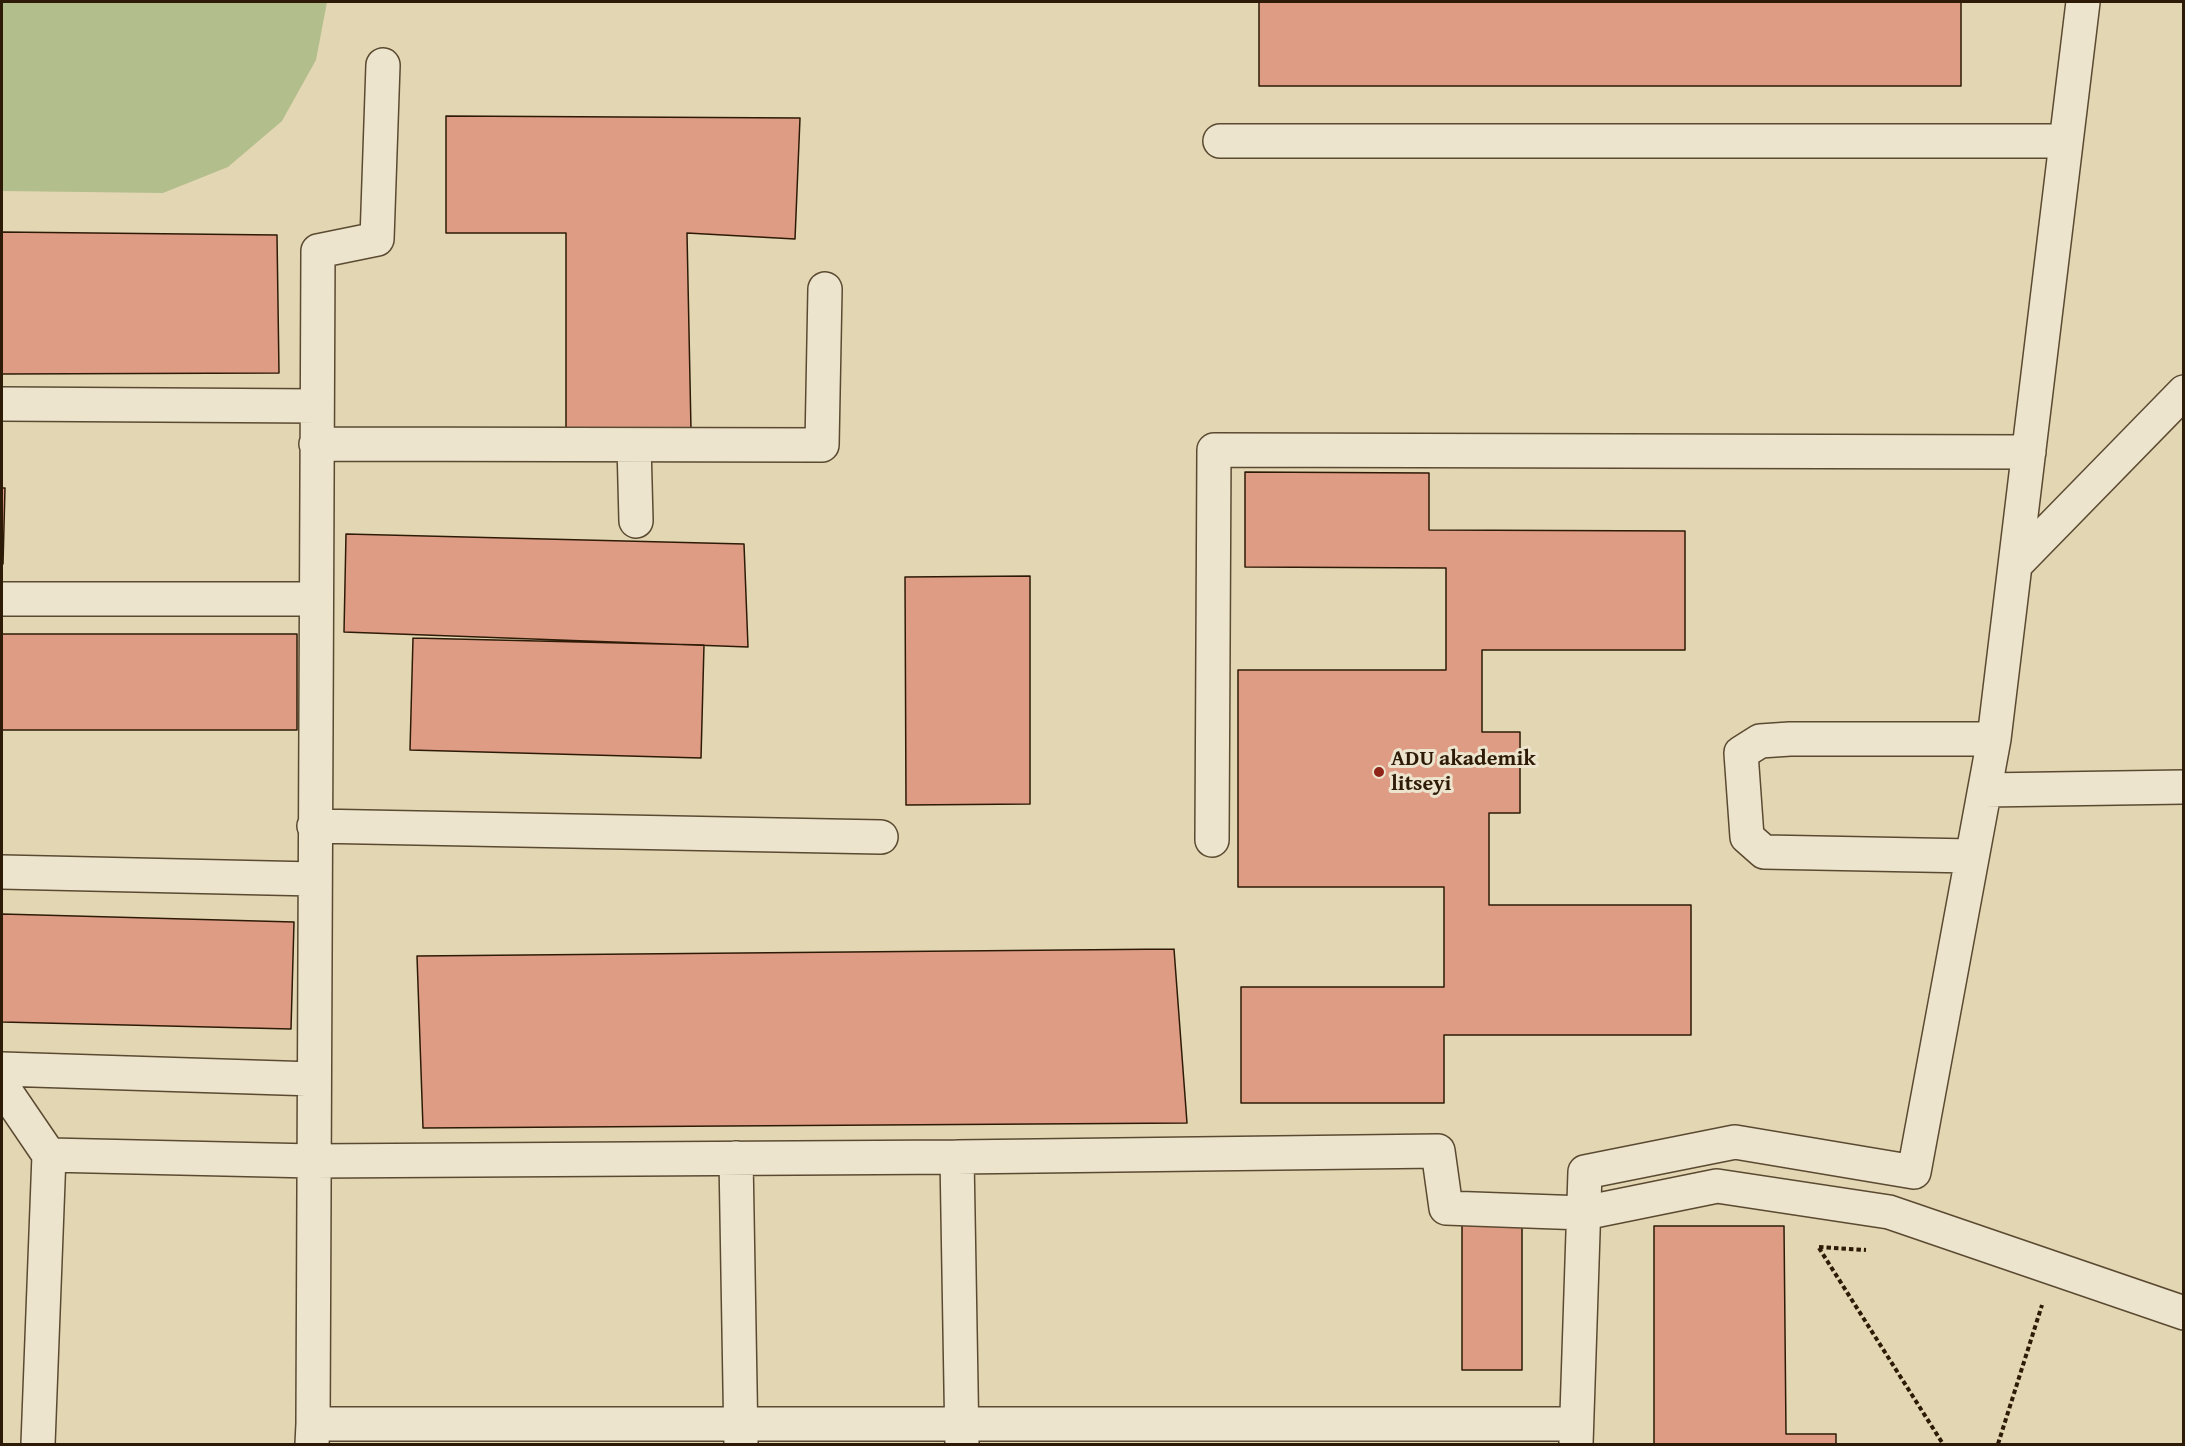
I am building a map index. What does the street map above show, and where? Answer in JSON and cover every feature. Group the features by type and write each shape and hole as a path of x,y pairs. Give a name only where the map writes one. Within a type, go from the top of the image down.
{"lane":[{"path":"383,65 377,239 318,251 314,599 313,1435 1576,1435 1585,1172 1735,1142 1914,1172 1994,739 2083,2"},
{"path":"1220,141 2066,141"},
{"path":"316,444 822,445 825,289"},
{"path":"2017,563 2184,392"},
{"path":"2,404 317,406"},
{"path":"633,445 636,521"},
{"path":"1212,840 1214,450 2029,452"},
{"path":"2,599 314,599"},
{"path":"1972,856 1764,852 1747,837 1742,753 1761,741 1790,739 1994,739"},
{"path":"1985,790 2184,787"},
{"path":"314,826 881,837"},
{"path":"2,872 314,879"},
{"path":"2,1069 314,1080"},
{"path":"2,1086 50,1155 39,1444"},
{"path":"50,1155 313,1161 957,1157 1438,1150 1446,1208 1584,1214 1717,1186 1889,1212 2184,1313"},
{"path":"957,1157 962,1435"},
{"path":"736,1158 741,1435"}],"path":[{"path":"1819,1247 1943,1444"},
{"path":"1998,1444 2042,1304"}],"green space":[{"path":"2,2 327,2 316,60 282,121 228,167 163,193 2,191"}],"building":[{"path":"1259,2 1961,2 1961,86 1259,86"},
{"path":"446,116 800,118 795,239 687,233 691,430 566,428 566,233 446,233"},
{"path":"2,232 277,235 279,373 2,374"},
{"name":"ADU akademik litseyi","path":"1245,472 1429,473 1429,530 1685,531 1685,650 1482,650 1482,732 1520,732 1520,813 1489,813 1489,905 1691,905 1691,1035 1444,1035 1444,1103 1241,1103 1241,987 1444,987 1444,887 1238,887 1238,670 1446,670 1446,568 1245,567"},
{"path":"2,488 5,488 3,564 2,564"},
{"path":"346,534 744,544 748,647 344,632"},
{"path":"1030,576 1030,804 906,805 905,577"},
{"path":"2,634 297,634 297,730 2,730"},
{"path":"413,638 704,645 701,758 410,750"},
{"path":"2,914 294,922 291,1029 2,1022"},
{"path":"1174,949 1187,1123 423,1128 417,956"},
{"path":"1462,1222 1522,1222 1522,1370 1462,1370"},
{"path":"1654,1226 1784,1226 1786,1434 1836,1434 1836,1444 1654,1444"}],"place":[{"name":"ADU akademik litseyi","path":"1379,772"}]}
